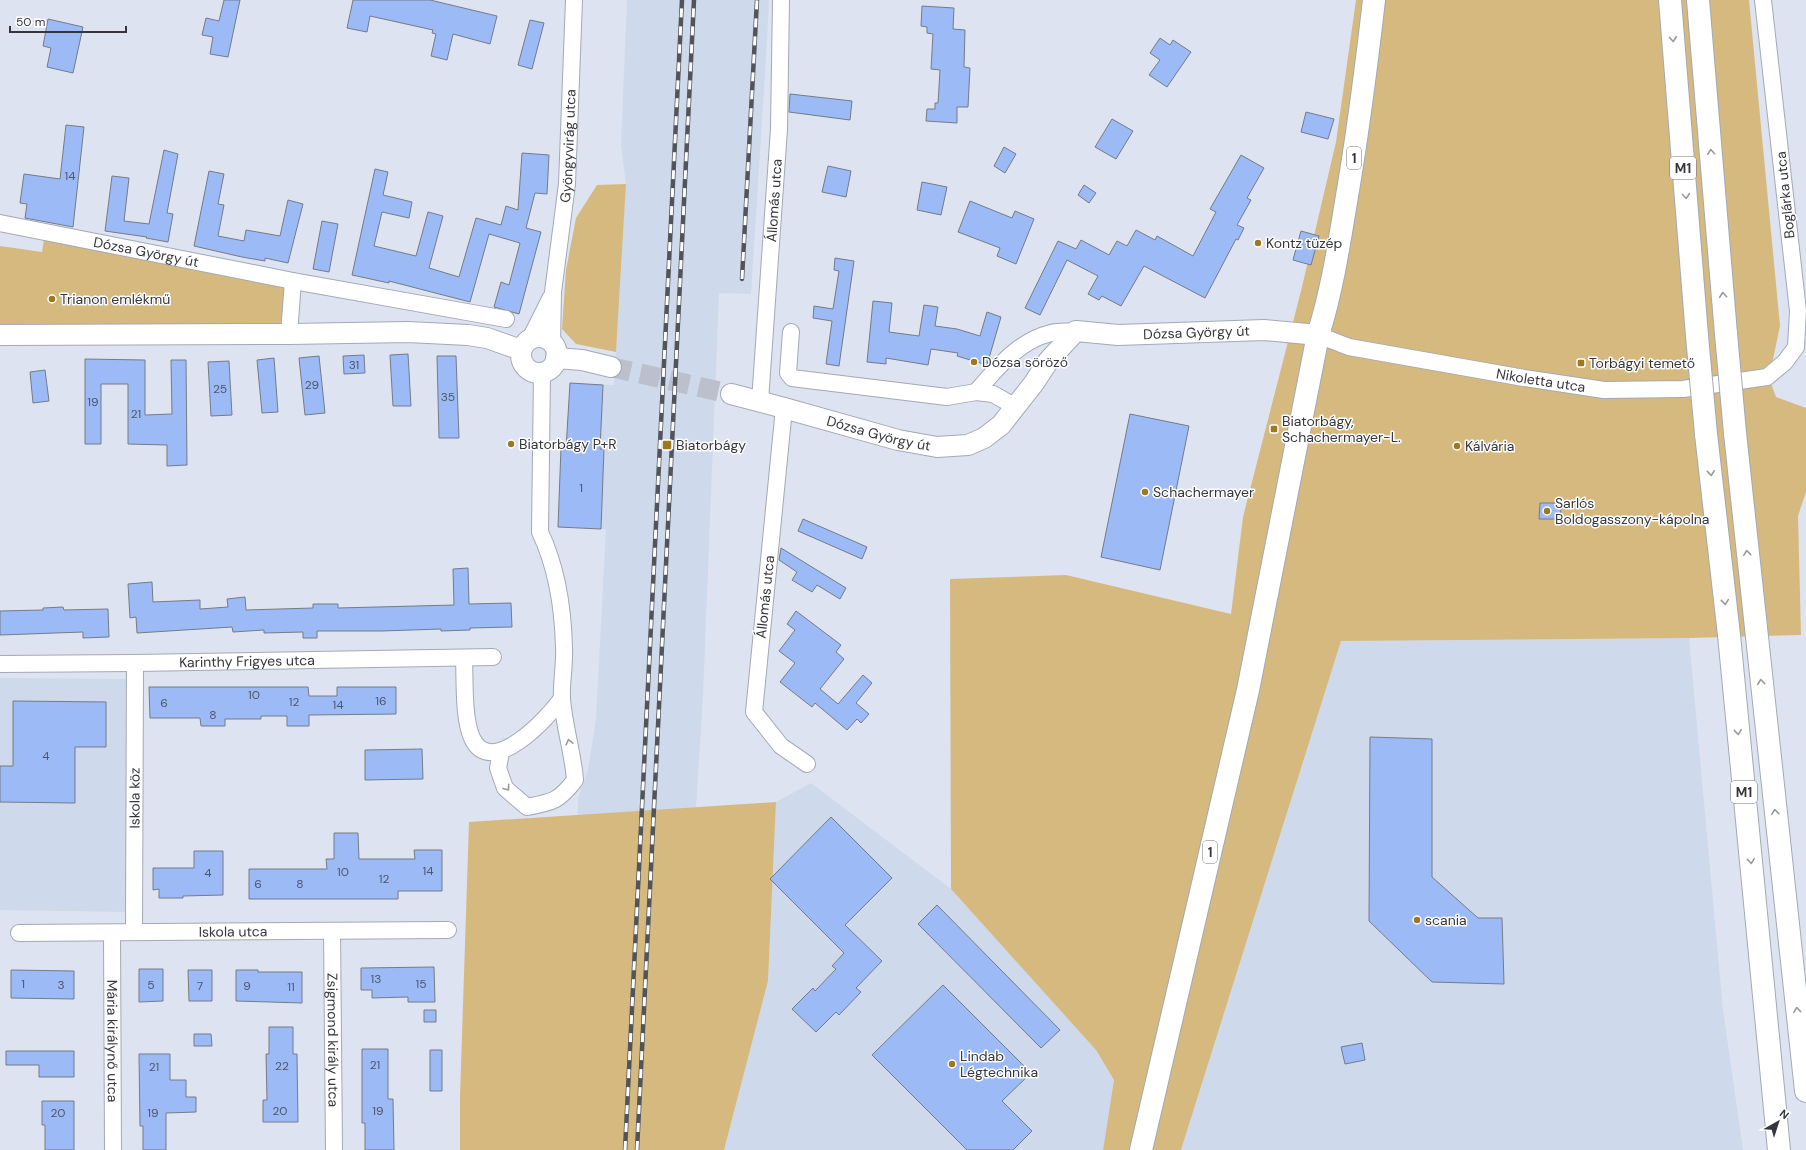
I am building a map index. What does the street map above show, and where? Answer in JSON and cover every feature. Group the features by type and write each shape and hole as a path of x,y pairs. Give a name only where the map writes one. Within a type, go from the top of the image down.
{"main road":[{"name":"1","path":"1141,1150 1248,690 1318,336 1325,312 1337,256 1360,125 1374,0"},
{"name":"M1","path":"1670,0 1706,434 1729,635 1779,1150"},
{"name":"M1","path":"1698,0 1735,433 1806,1091"}],"street":[{"name":"Állomás utca","path":"760,401 779,129 781,0"},
{"name":"Boglárka utca","path":"1763,0 1798,312 1796,347 1785,362 1767,378"},
{"name":"Gyöngyvirág utca","path":"554,351 554,292 567,184 569,1"},
{"name":"Dózsa György út","path":"0,224 293,281 506,319"},
{"path":"289,334 293,281"},
{"name":"Gyöngyvirág utca","path":"526,344 554,292"},
{"path":"459,334 463,311"},
{"name":"Dózsa György út","path":"976,392 1005,360 1028,342 1051,333 1076,331 1118,335 1264,330 1318,336"},
{"name":"Dózsa György út","path":"731,394 898,440 937,447 968,445 984,438 1001,425 1016,407 1049,360 1076,331"},
{"path":"0,335 408,332 459,334 526,344 540,337 546,339 554,351 554,365 549,370 542,373 532,372 525,367 521,359 526,344"},
{"path":"791,332 788,372 792,378 947,397 976,392 993,394 1016,407"},
{"name":"Nikoletta utca","path":"1318,336 1349,347 1604,390 1683,389 1767,378"},
{"path":"554,351 611,367"},
{"path":"501,752 498,768 505,788 527,806 554,801 564,795 575,780 573,759 567,733 562,698 564,648 561,602 547,546 540,532 542,373"},
{"name":"Állomás utca","path":"784,408 754,712 780,746 807,764"},
{"path":"464,658 468,726 472,738 477,746 484,750 501,752 519,741 552,712 562,698"},
{"name":"Karinthy Frigyes utca","path":"0,664 135,664 493,658"},
{"name":"Iskola köz","path":"134,932 135,664"},
{"name":"Iskola utca","path":"19,934 448,930"},
{"name":"Zsigmond király utca","path":"332,931 334,1150"},
{"name":"Mária királynő utca","path":"112,933 113,1150"}],"shaded area":[{"path":"627,0 769,0 751,294 719,293 703,696 689,918 572,1028 578,798 588,770 596,719 606,529 558,527 561,448 566,448 570,383 614,385 626,184 621,145"},
{"path":"1356,0 1749,0 1780,326 1769,378 1776,397 1806,408 1806,492 1798,516 1801,635 1689,638 1341,641 1181,1150 1103,1150 1114,1080 1096,1050 951,889 950,579 1066,575 1231,614 1243,517 1302,287 1336,142"},
{"path":"626,184 616,352 576,344 562,329 566,270 576,218 597,185"},
{"path":"45,232 293,281 289,334 0,335 0,246 42,252"},
{"path":"1689,638 1723,1010 1743,1150 1181,1150 1341,641"},
{"path":"0,678 129,679 126,912 0,910"},
{"path":"811,783 951,889 1096,1050 1114,1080 1103,1150 724,1150 768,981 776,802"},
{"path":"776,802 768,981 724,1150 460,1150 460,1096 469,822"}],"building":[{"path":"224,0 240,0 228,57 210,54 213,37 202,35 206,18 219,21"},
{"path":"353,0 430,0 497,16 490,44 453,34 447,60 431,56 436,34 432,33 433,30 370,16 367,32 347,28"},
{"path":"922,6 954,8 953,29 965,30 964,67 970,68 968,107 957,107 957,123 926,121 927,109 935,109 935,103 938,103 940,70 931,69 933,34 927,33 927,27 921,26"},
{"path":"48,19 83,27 73,73 47,67 51,48 43,46"},
{"path":"530,20 544,23 532,69 518,65"},
{"path":"1160,38 1170,45 1173,40 1191,52 1167,87 1149,75 1160,60 1150,53"},
{"path":"790,94 852,101 850,120 789,112"},
{"path":"1306,112 1334,119 1328,139 1301,132"},
{"path":"1112,119 1133,131 1116,159 1095,147"},
{"path":"66,125 84,127 73,227 25,218 27,204 20,203 24,174 60,179"},
{"path":"1004,147 1016,154 1005,173 994,166"},
{"path":"164,150 178,154 167,213 173,214 168,242 146,238 147,237 105,231 112,176 129,178 124,221 149,224"},
{"path":"522,153 549,155 547,194 535,193 526,228 541,232 519,314 494,307 501,282 509,285 520,243 489,234 470,302 389,281 389,283 352,275 375,169 388,172 383,195 412,202 409,218 382,212 374,246 416,256 428,212 443,216 429,268 459,277 476,218 501,225 506,206 518,210"},
{"path":"1241,155 1264,168 1247,198 1251,200 1237,225 1244,228 1238,240 1236,239 1205,298 1144,266 1121,306 1102,296 1099,300 1088,294 1098,276 1067,260 1040,315 1025,308 1058,241 1076,249 1081,240 1109,255 1117,241 1127,246 1136,230 1155,240 1157,236 1193,256 1216,212 1210,209"},
{"path":"828,166 851,171 846,197 822,192"},
{"path":"209,171 224,174 218,204 224,205 218,236 244,241 246,230 280,236 288,200 303,204 288,263 265,258 265,261 242,257 194,246"},
{"path":"922,182 947,187 941,215 917,210"},
{"path":"1084,185 1096,193 1089,203 1078,195"},
{"path":"970,201 1012,218 1015,211 1034,219 1016,264 997,256 1000,248 958,232"},
{"path":"322,221 338,224 329,272 313,269"},
{"path":"1301,231 1319,236 1311,265 1293,260"},
{"path":"835,258 854,261 839,366 826,364 832,321 813,318 814,306 833,309 839,271 834,270"},
{"path":"873,301 892,303 889,332 919,336 924,305 938,307 935,326 957,329 980,336 987,312 1001,317 987,365 957,356 958,353 931,349 928,365 886,358 886,364 867,362"},
{"path":"408,354 411,406 393,406 390,355"},
{"path":"364,355 365,373 344,374 343,356"},
{"path":"319,356 325,413 305,415 299,358"},
{"path":"437,356 456,356 459,438 439,438"},
{"path":"274,358 278,412 262,413 257,360"},
{"path":"85,359 145,360 145,415 172,414 171,360 186,360 187,465 167,466 167,445 128,444 128,384 101,384 101,444 85,444"},
{"path":"229,361 232,415 211,416 208,362"},
{"path":"45,370 49,401 33,403 30,372"},
{"path":"570,383 603,385 600,449 604,449 601,529 558,527 561,448 566,448"},
{"name":"Schachermayer","path":"1130,414 1189,426 1160,570 1101,557"},
{"name":"Sarlós Boldogasszony-kápolna","path":"1540,503 1555,503 1561,509 1560,515 1555,519 1539,519"},
{"path":"803,519 867,547 862,559 798,531"},
{"path":"781,548 846,588 840,599 817,585 812,592 792,580 797,572 779,560"},
{"path":"468,568 469,604 511,603 512,627 470,628 470,630 441,631 441,629 317,631 317,638 303,638 303,632 264,633 264,630 233,632 232,627 137,633 136,617 130,618 128,584 152,582 153,602 200,600 200,609 228,607 227,599 245,597 246,610 313,608 313,604 338,604 338,608 454,605 453,569"},
{"path":"63,607 64,610 108,609 109,637 83,638 83,632 0,635 0,611 43,610 43,608"},
{"path":"796,611 841,645 836,652 844,659 820,689 838,704 863,675 872,683 856,703 869,714 861,723 857,719 847,730 815,703 812,707 780,682 795,663 779,651 795,630 787,624"},
{"path":"149,687 308,687 309,696 337,696 337,687 396,687 396,714 309,715 309,726 287,726 287,716 261,716 261,719 225,719 225,726 201,726 200,718 150,718"},
{"path":"13,701 106,702 106,747 75,747 75,803 0,802 0,766 13,766"},
{"path":"1370,737 1432,739 1432,877 1478,918 1502,918 1504,984 1432,982 1369,921"},
{"path":"422,749 423,779 365,780 365,750"},
{"path":"831,817 892,878 845,925 882,961 856,988 861,992 839,1015 836,1012 816,1032 792,1009 813,988 815,991 836,969 832,966 844,953 770,879"},
{"path":"334,833 358,833 359,859 415,859 414,850 442,850 442,891 398,891 398,899 249,899 249,869 327,869 326,859 334,859"},
{"path":"194,851 223,851 223,895 159,898 159,889 153,890 153,868 194,868"},
{"path":"937,905 1060,1030 1041,1048 918,924"},
{"path":"434,967 435,1002 408,1002 408,997 372,998 372,990 361,990 361,968"},
{"path":"139,969 163,969 163,1001 139,1002"},
{"path":"11,970 74,971 74,999 11,998"},
{"path":"188,970 212,970 212,1001 189,1001"},
{"path":"236,970 258,970 258,972 302,972 302,1003 236,1001"},
{"name":"Lindab Légtechnika","path":"943,985 1031,1073 1002,1101 1032,1131 1013,1150 967,1150 872,1055"},
{"path":"424,1010 436,1010 436,1022 424,1022"},
{"path":"269,1027 293,1027 293,1054 297,1054 298,1122 263,1122 263,1100 267,1100 266,1054 269,1054"},
{"path":"194,1034 211,1034 212,1046 194,1046"},
{"path":"1362,1043 1365,1060 1345,1064 1341,1047"},
{"path":"362,1049 388,1049 388,1099 393,1099 394,1150 365,1150 365,1123 362,1123"},
{"path":"430,1050 442,1050 442,1091 430,1091"},
{"path":"6,1051 74,1051 74,1077 39,1077 39,1065 6,1065"},
{"path":"139,1054 170,1054 170,1080 186,1080 186,1097 196,1097 196,1112 166,1113 166,1150 143,1150 143,1126 140,1126"},
{"path":"42,1101 74,1101 74,1150 45,1150 45,1125 42,1125"}],"tunnel":[{"path":"611,367 731,394"}],"railway":[{"path":"625,1150 682,0"},
{"path":"637,1150 694,0"},
{"path":"742,279 757,0"}],"place":[{"name":"Kontz tüzép","path":"1258,243"},
{"name":"Trianon emlékmű","path":"52,299"},
{"name":"Dózsa söröző","path":"974,362"},
{"name":"Torbágyi temető","path":"1581,363"},
{"name":"Biatorbágy, Schachermayer-L.","path":"1274,429"},
{"name":"Biatorbágy P+R","path":"511,444"},
{"name":"Biatorbágy","path":"667,445"},
{"name":"Kálvária","path":"1457,446"},
{"name":"Schachermayer","path":"1145,492"},
{"name":"Sarlós Boldogasszony-kápolna","path":"1547,511"},
{"name":"scania","path":"1417,920"},
{"name":"Lindab Légtechnika","path":"952,1064"}]}
